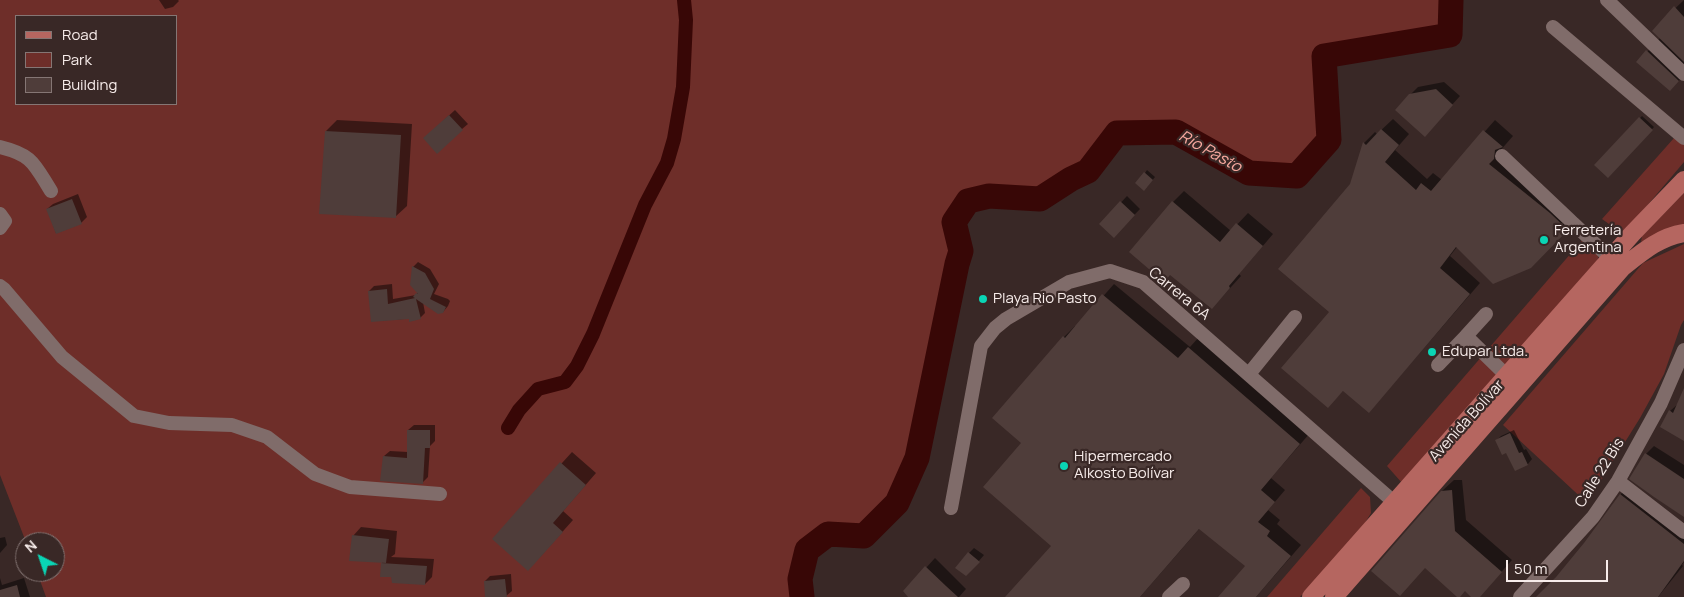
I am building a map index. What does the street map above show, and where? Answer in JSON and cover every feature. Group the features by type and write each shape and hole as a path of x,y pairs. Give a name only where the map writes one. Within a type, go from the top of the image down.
{"main road":[{"name":"Avenida Bolívar","path":"1311,597 1611,259 1684,180"},
{"name":"Avenida Bolívar","path":"1334,597 1622,268 1651,244 1674,234 1684,233"}],"street":[{"path":"1607,0 1684,74"},
{"path":"1553,28 1684,138"},
{"path":"0,147 18,151 31,160 51,191"},
{"path":"1502,156 1611,259"},
{"path":"0,214 5,221 0,228"},
{"name":"Carrera 6A","path":"951,508 981,346 995,328 1006,319 1069,282 1110,271 1143,282 1394,502"},
{"path":"0,286 62,357 134,416 170,423 232,425 267,438 315,474 350,486 440,494"},
{"path":"1438,365 1486,314"},
{"path":"1249,374 1295,317"},
{"path":"1466,336 1507,376"},
{"name":"Calle 22 Bis","path":"1520,597 1593,517 1618,481 1661,403 1684,350"},
{"path":"1618,481 1684,532"},
{"path":"1169,597 1183,584"}],"green space":[{"path":"0,0 1451,0 1450,35 1324,56 1329,140 1297,176 1242,170 1176,132 1117,133 1088,171 1071,179 1040,199 989,197 968,201 954,222 961,251 917,458 897,503 863,530 830,527 804,547 790,574 791,597 46,597 41,582 65,582 65,532 22,532 0,475"},
{"path":"1674,138 1684,145 1684,162 1623,234 1602,219"},
{"path":"1684,193 1684,224 1641,242 1642,236"},
{"path":"1585,237 1600,251 1597,262 1402,483 1387,466"},
{"path":"1684,244 1684,320 1664,374 1640,418 1587,503 1503,425 1643,263"},
{"path":"1361,488 1370,497 1371,513 1362,528 1300,597 1267,597"}],"building":[{"path":"1674,6 1684,17 1684,62 1652,31"},
{"path":"1646,50 1679,81 1670,91 1636,62"},
{"path":"1436,89 1453,105 1425,137 1395,110 1409,94"},
{"path":"449,115 463,130 437,154 423,138"},
{"path":"1639,117 1653,130 1608,178 1594,165"},
{"path":"1381,129 1399,145 1385,162 1416,190 1421,183 1431,191 1483,130 1503,147 1495,150 1494,159 1489,164 1550,213 1568,230 1531,268 1493,284 1456,247 1440,268 1470,294 1369,413 1343,391 1328,408 1281,368 1329,312 1278,269 1350,184 1363,142 1366,145"},
{"path":"325,131 401,135 396,218 319,214"},
{"path":"1144,172 1153,180 1144,191 1135,183"},
{"path":"72,199 82,224 56,234 46,209"},
{"path":"1120,201 1135,215 1114,238 1099,224"},
{"path":"1172,201 1220,242 1236,223 1263,246 1212,309 1170,275 1164,282 1129,252"},
{"path":"412,266 425,273 434,289 430,299 446,307 443,313 438,314 416,299 421,319 409,322 409,319 371,322 368,291 387,289 388,304 415,298 413,297 416,293 418,294 410,285"},
{"path":"1102,294 1178,358 1188,347 1300,444 1261,490 1275,502 1258,522 1270,531 1267,536 1291,556 1256,597 1218,597 1245,566 1199,529 1140,597 1005,597 1051,546 983,487 1021,443 992,418 1063,336 1065,338"},
{"path":"1684,388 1684,441 1660,427 1669,410 1673,413"},
{"path":"407,430 430,430 430,448 425,448 423,484 380,481 383,456 407,458"},
{"path":"1510,433 1519,453 1522,452 1528,465 1515,471 1506,453 1502,455 1495,440"},
{"path":"1645,453 1684,479 1684,517 1629,479"},
{"path":"560,462 586,485 553,523 563,532 528,571 492,539"},
{"path":"1452,490 1455,531 1502,572 1480,597 1471,597 1465,591 1460,597 1457,597 1425,568 1400,596 1371,571 1441,491"},
{"path":"1620,494 1684,544 1684,561 1658,597 1536,597 1556,577 1584,543"},
{"path":"352,535 389,539 386,563 349,561"},
{"path":"968,552 980,562 966,576 955,568"},
{"path":"381,563 427,566 425,585 392,583 391,577 380,577"},
{"path":"925,566 958,597 908,597 903,591"},
{"path":"505,579 507,597 485,597 484,581"},
{"path":"17,585 20,597 0,597 0,590"}],"waterway":[{"path":"508,428 519,410 538,389 565,382 577,366 593,334 645,205 667,163 674,139 683,87 686,20 684,0"},
{"name":"Río Pasto","path":"802,597 800,579 807,550 828,534 864,536 897,503 917,458 961,251 954,222 968,201 989,196 1040,199 1071,179 1088,171 1117,133 1176,132 1249,173 1297,176 1329,140 1324,56 1450,35 1451,0"}],"place":[{"name":"Ferretería Argentina","path":"1544,240"},
{"name":"Playa Rio Pasto","path":"983,299"},
{"name":"Edupar Ltda.","path":"1432,352"},
{"name":"Hipermercado Alkosto Bolívar","path":"1064,466"}]}
